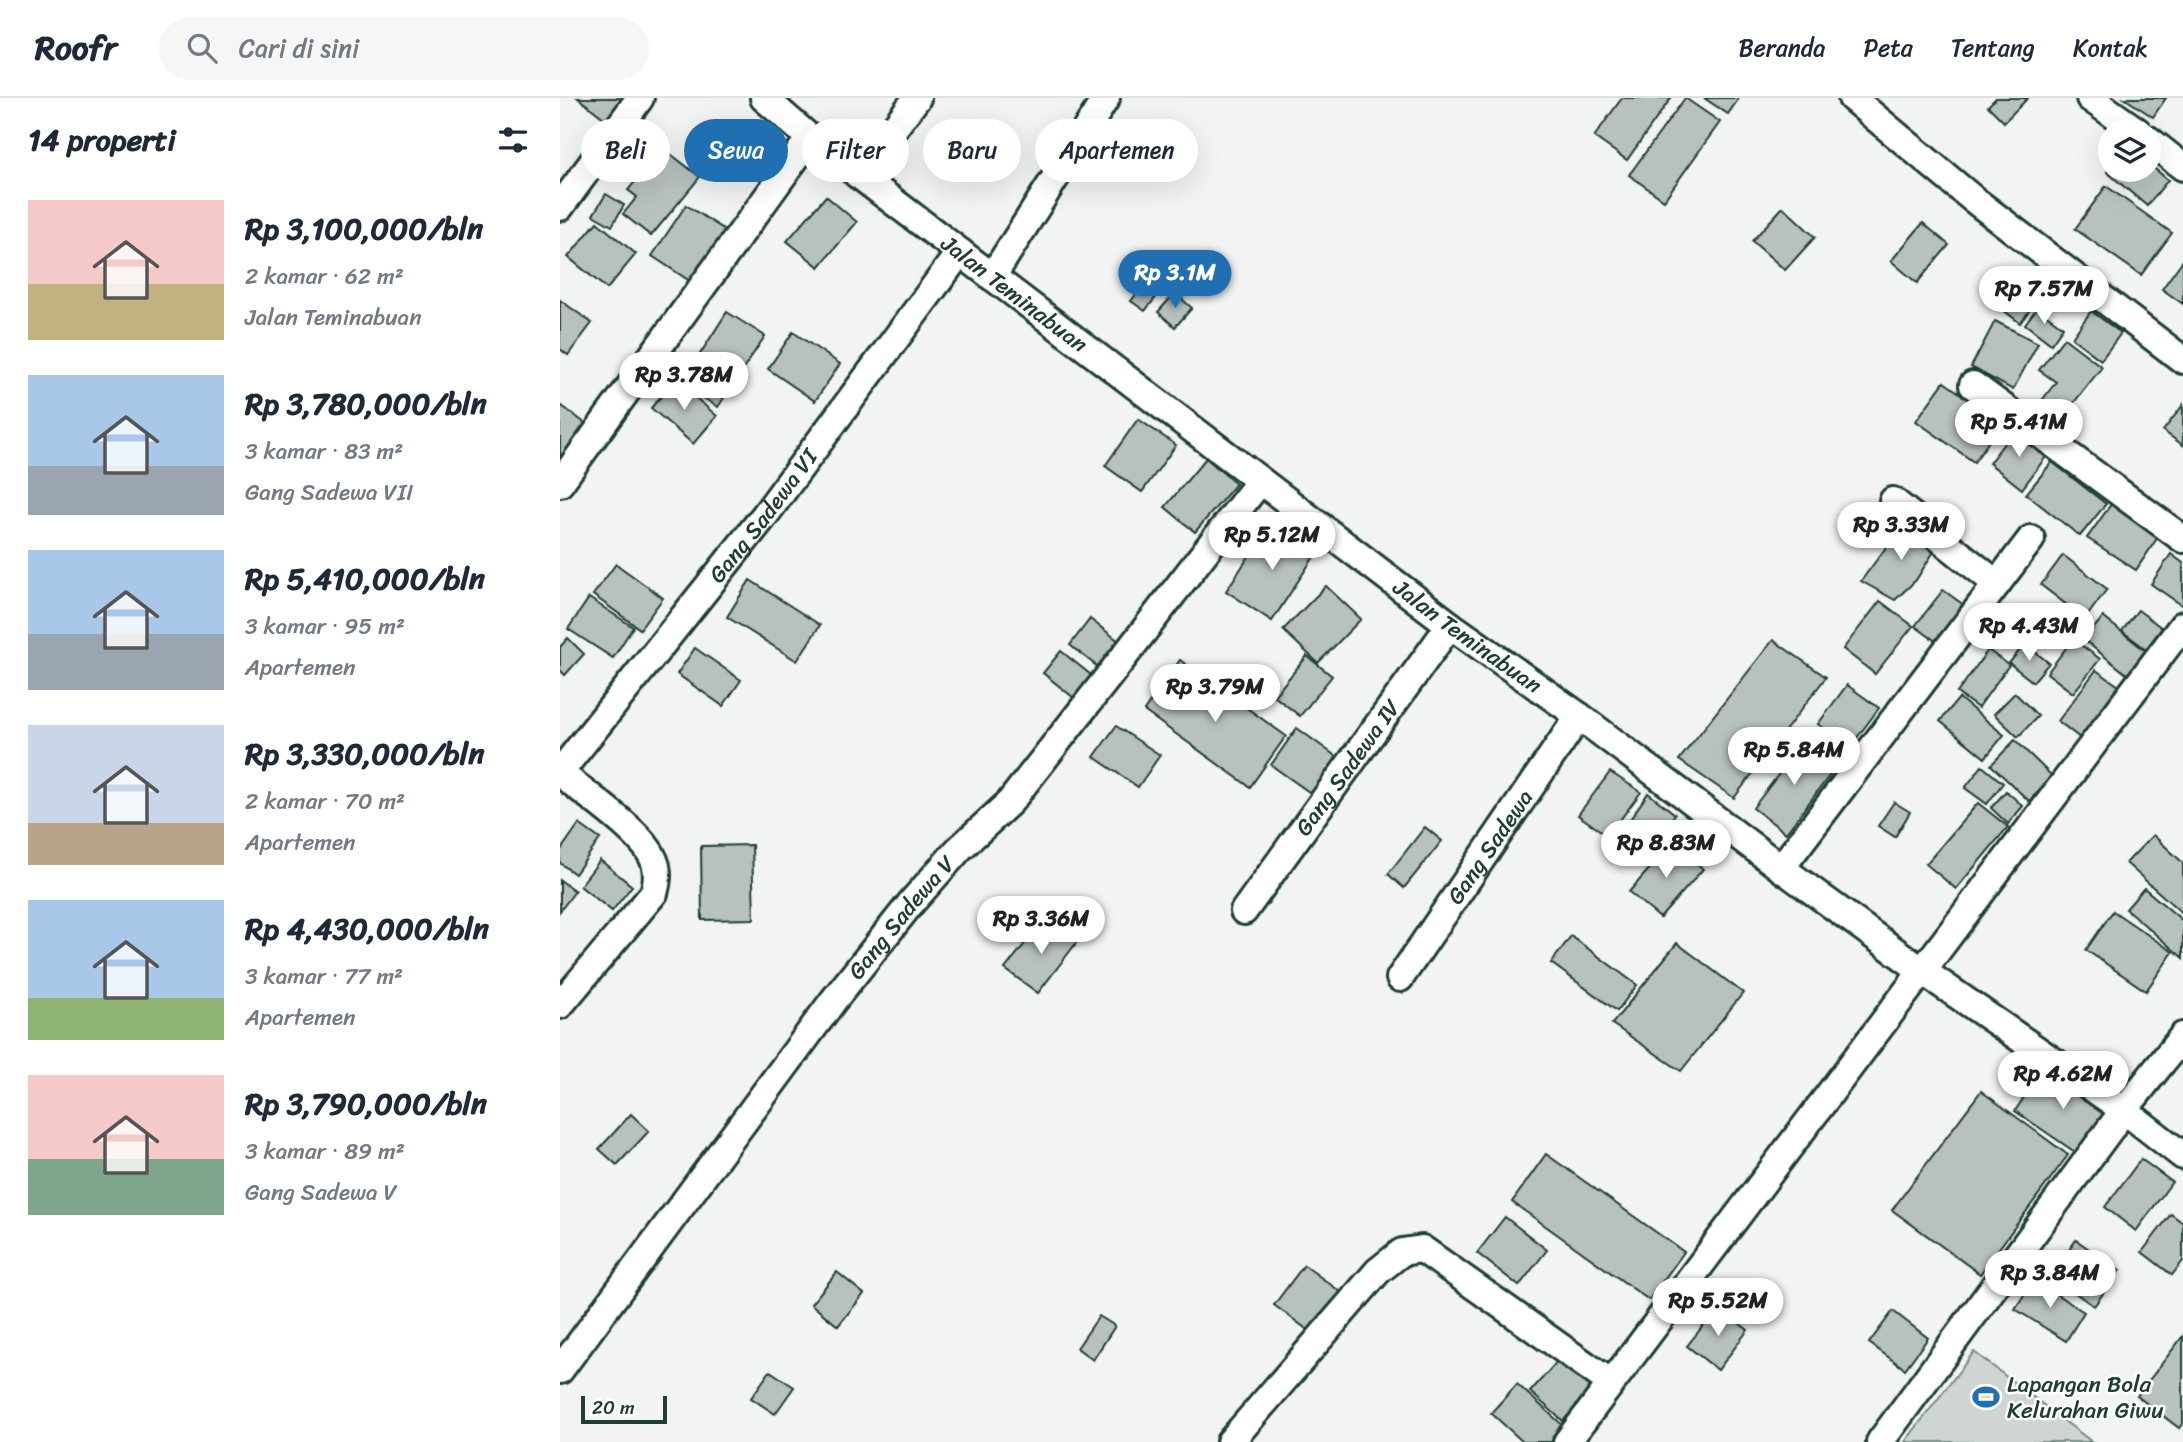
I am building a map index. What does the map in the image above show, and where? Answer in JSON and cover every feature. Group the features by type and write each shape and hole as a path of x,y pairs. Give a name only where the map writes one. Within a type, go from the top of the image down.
{"street":[{"path":"560,207 640,98"},
{"name":"Jalan Teminabuan","path":"764,98 802,131"},
{"path":"900,119 916,98"},
{"path":"992,276 1106,98"},
{"path":"1852,98 1973,199 2183,360"},
{"path":"2090,98 2120,119"},
{"path":"560,483 802,149"},
{"path":"2161,150 2183,167"},
{"name":"Jalan Teminabuan","path":"867,182 1450,625 1579,716 1780,868 1921,970 2124,1110 2183,1156"},
{"name":"Gang Sadewa VI","path":"560,772 765,515 960,252"},
{"path":"1973,385 2183,539"},
{"name":"Gang Sadewa V","path":"560,1370 833,1001 911,903 959,849 1010,802 1259,481"},
{"path":"1893,501 1997,584"},
{"path":"1780,868 2031,539"},
{"name":"Gang Sadewa IV","path":"1244,911 1450,625"},
{"path":"1567,1442 2183,625"},
{"name":"Gang Sadewa","path":"1400,978 1579,716"},
{"path":"560,772 640,839 652,856 657,871 657,883 654,893 639,912 560,1005"},
{"path":"1880,1442 2124,1110 2183,1036"},
{"path":"1230,1442 1378,1271 1402,1252 1422,1249 1611,1383"}],"shaded area":[{"name":"Lapangan Bola Kelurahan Giwu","path":"1974,1352 2092,1442 1905,1442"}],"building":[{"path":"578,98 628,98 611,119 605,119"},
{"path":"1622,98 1671,98 1627,160 1594,137"},
{"path":"1685,98 1720,122 1664,200 1629,175"},
{"path":"1704,98 1739,98 1728,114"},
{"path":"1996,98 2028,98 2004,122 1988,106"},
{"path":"2124,98 2166,98 2153,117"},
{"path":"670,153 684,164 684,182 696,182 651,236 623,214 637,197 628,190 635,182 670,182"},
{"path":"2161,174 2168,180 2147,206 2119,182 2161,182"},
{"path":"2106,186 2172,233 2141,275 2075,229"},
{"path":"606,194 624,205 612,226 593,215"},
{"path":"826,196 857,222 819,267 787,241"},
{"path":"686,205 731,234 696,285 652,256"},
{"path":"1783,207 1815,237 1785,270 1752,241"},
{"path":"597,222 636,254 607,289 568,257"},
{"path":"1923,223 1949,245 1917,283 1891,261"},
{"path":"2183,260 2183,304 2162,289"},
{"path":"1152,274 1166,285 1145,311 1131,301"},
{"path":"2014,275 2041,295 2020,323 1993,302"},
{"path":"1175,293 1192,308 1175,327 1158,312"},
{"path":"560,300 592,323 568,355 560,349"},
{"path":"2037,308 2063,327 2051,344 2025,324"},
{"path":"2091,311 2121,333 2101,360 2072,338"},
{"path":"727,312 765,336 718,407 681,384"},
{"path":"1995,321 2038,343 2013,390 1971,367"},
{"path":"793,332 840,364 815,401 768,369"},
{"path":"2064,338 2102,367 2064,415 2043,399 2056,382 2039,370"},
{"path":"675,380 717,416 693,444 651,408"},
{"path":"1944,382 2002,423 1974,462 1916,421"},
{"path":"2183,405 2183,445 2163,431"},
{"path":"562,406 586,424 560,458 560,409"},
{"path":"1138,419 1176,445 1142,492 1105,466"},
{"path":"2015,429 2048,454 2022,489 1989,463"},
{"path":"1206,458 1236,484 1195,532 1165,507"},
{"path":"2052,462 2106,504 2080,536 2026,494"},
{"path":"2112,503 2158,537 2136,570 2087,538"},
{"path":"1905,522 1938,545 1916,580 1895,600 1861,581"},
{"path":"1271,523 1317,552 1272,621 1226,591"},
{"path":"2171,554 2183,563 2183,606 2151,584"},
{"path":"2063,555 2107,589 2085,619 2041,585"},
{"path":"616,564 663,598 640,629 593,595"},
{"path":"750,580 820,625 797,661 727,617"},
{"path":"1326,586 1361,619 1318,663 1283,630"},
{"path":"1943,590 1968,608 1941,645 1915,626"},
{"path":"589,598 633,627 613,658 568,629"},
{"path":"1880,601 1913,626 1875,674 1843,649"},
{"path":"2138,610 2162,628 2146,649 2122,631"},
{"path":"2103,617 2147,652 2128,675 2084,640"},
{"path":"1090,619 1124,645 1103,671 1070,645"},
{"path":"568,638 584,654 565,675 560,670 560,647"},
{"path":"2073,639 2100,659 2073,693 2047,673"},
{"path":"1773,640 1826,677 1734,798 1679,760"},
{"path":"2025,644 2049,663 2033,682 2009,663"},
{"path":"695,648 741,680 723,706 677,674"},
{"path":"1988,650 2009,665 1978,708 1957,693"},
{"path":"1061,651 1096,679 1079,702 1043,673"},
{"path":"1307,656 1332,676 1300,716 1274,696"},
{"path":"1180,660 1286,736 1250,787 1144,711"},
{"path":"2096,670 2119,686 2080,738 2058,721"},
{"path":"1847,685 1879,708 1850,747 1818,724"},
{"path":"2015,693 2038,716 2018,737 1994,714"},
{"path":"1959,698 2004,735 1985,758 1940,721"},
{"path":"1116,726 1160,755 1138,787 1094,757"},
{"path":"1297,728 1345,763 1319,799 1271,765"},
{"path":"2015,740 2053,777 2029,801 1991,765"},
{"path":"1803,742 1836,767 1786,833 1753,808"},
{"path":"1982,766 2003,783 1987,804 1965,788"},
{"path":"1610,772 1641,792 1608,836 1578,815"},
{"path":"2006,791 2023,806 2008,824 1991,808"},
{"path":"1648,793 1675,814 1657,840 1629,821"},
{"path":"1894,802 1910,812 1895,837 1878,826"},
{"path":"1978,803 2008,827 1956,889 1926,864"},
{"path":"579,824 600,839 575,874 560,863 560,851"},
{"path":"1425,827 1442,841 1404,888 1388,874"},
{"path":"2153,835 2183,863 2183,914 2126,863"},
{"path":"1673,842 1703,869 1660,918 1629,892"},
{"path":"752,845 754,919 702,920 701,846"},
{"path":"600,860 632,886 612,911 580,886"},
{"path":"560,880 575,891 560,911"},
{"path":"2144,888 2183,921 2183,958 2126,909"},
{"path":"2113,911 2173,952 2146,991 2086,950"},
{"path":"1045,918 1077,942 1038,993 1005,969"},
{"path":"1571,936 1637,985 1617,1011 1551,963"},
{"path":"1677,943 1743,993 1681,1071 1612,1024"},
{"path":"2045,1066 2112,1111 2081,1156 2015,1111"},
{"path":"1981,1091 2068,1155 1980,1274 1892,1210"},
{"path":"631,1114 649,1131 617,1165 599,1149"},
{"path":"1546,1154 1684,1252 1649,1300 1512,1202"},
{"path":"2141,1159 2172,1182 2136,1231 2105,1207"},
{"path":"2171,1214 2183,1223 2183,1261 2172,1275 2142,1252"},
{"path":"1505,1217 1547,1250 1519,1286 1477,1253"},
{"path":"2076,1240 2120,1270 2094,1306 2051,1276"},
{"path":"1304,1265 1342,1293 1312,1333 1274,1305"},
{"path":"837,1272 864,1294 838,1326 811,1304"},
{"path":"2034,1280 2084,1312 2066,1341 2015,1309"},
{"path":"1718,1307 1748,1330 1718,1370 1687,1346"},
{"path":"1893,1311 1928,1338 1905,1369 1869,1343"},
{"path":"1099,1316 1115,1326 1093,1360 1077,1348"},
{"path":"2183,1336 2183,1423 2179,1428 2137,1396"},
{"path":"1562,1356 1595,1385 1563,1421 1530,1392"},
{"path":"770,1371 794,1387 775,1414 751,1398"},
{"path":"1517,1384 1569,1431 1560,1442 1523,1442 1491,1413"}],"place":[{"name":"Lapangan Bola Kelurahan Giwu","path":"1986,1397"}]}
